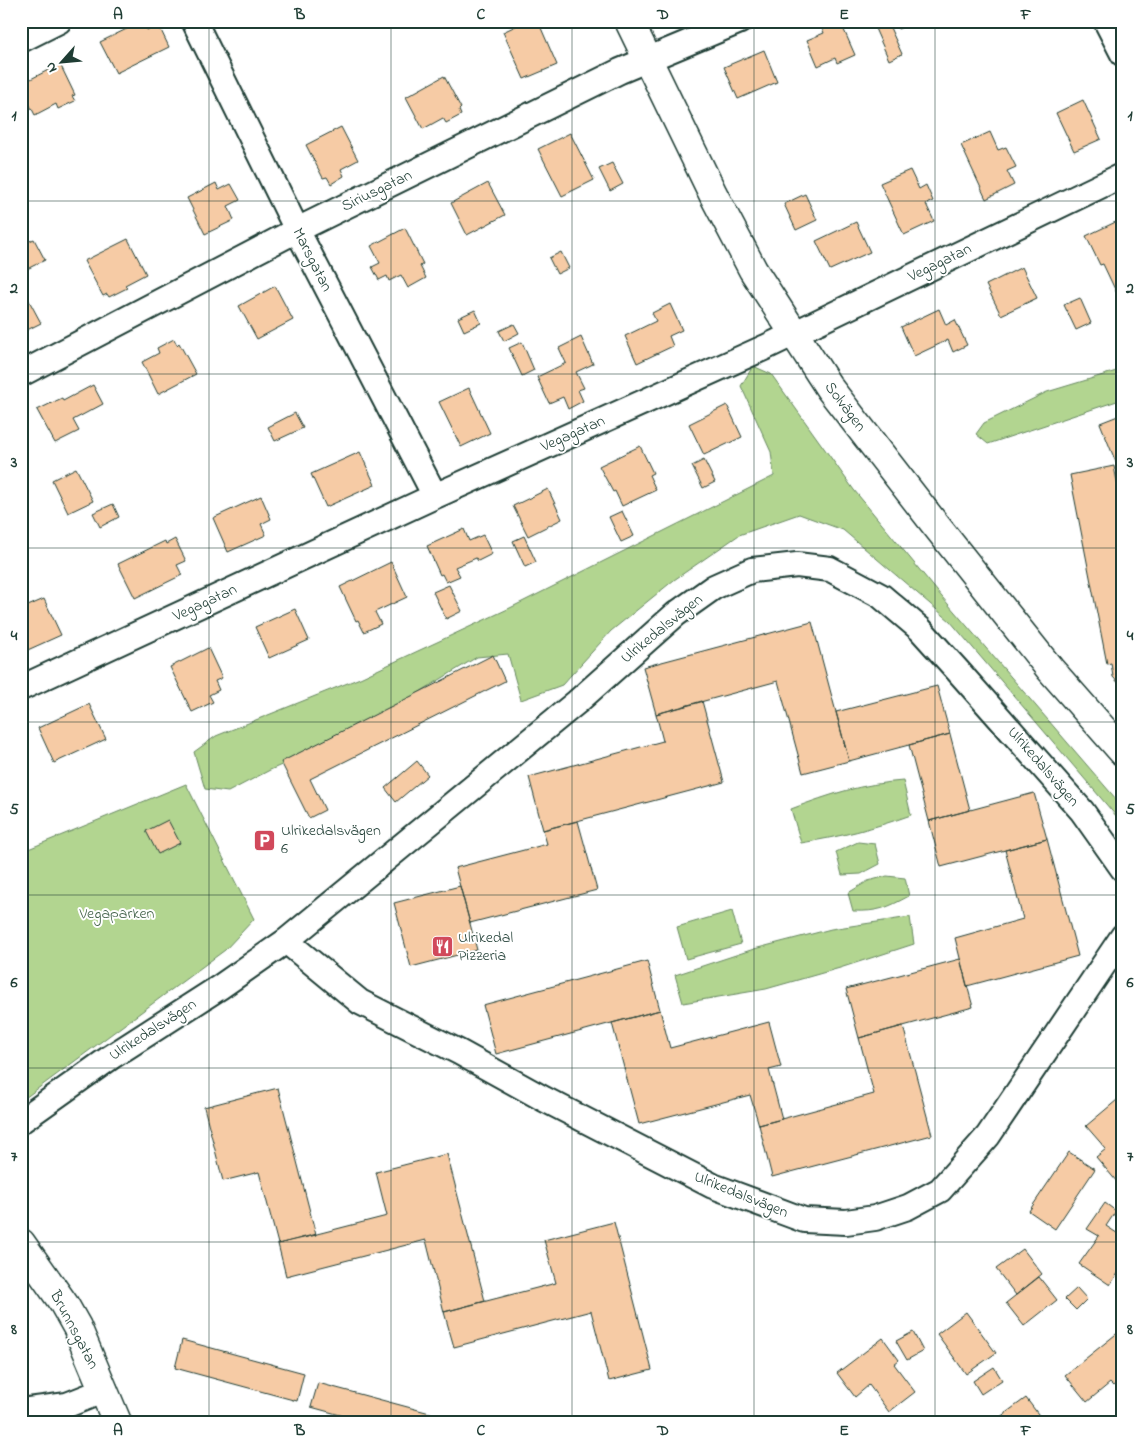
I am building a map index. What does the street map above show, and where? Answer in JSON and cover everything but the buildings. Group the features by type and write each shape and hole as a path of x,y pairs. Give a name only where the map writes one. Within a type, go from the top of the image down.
{"main road":[{"name":"Solvägen","path":"629,21 713,194 753,270 830,389 1050,669 1123,752"},
{"name":"Brunnsgatan","path":"21,1243 64,1304 77,1327 118,1422"}],"street":[{"path":"21,40 60,21"},
{"name":"Marsgatan","path":"194,21 297,230 435,496"},
{"name":"Siriusgatan","path":"21,374 297,230 620,71 740,21"},
{"path":"1106,21 1123,54"},
{"name":"Vegagatan","path":"21,688 435,496 794,334 1123,175"},
{"name":"Ulrikedalsvägen","path":"21,1121 119,1052 220,987 286,941 577,702 676,614 714,587 752,570 797,565 830,569 881,596 920,629 1082,812 1123,869"},
{"name":"Ulrikedalsvägen","path":"286,941 360,1002 459,1052 544,1100 713,1186 804,1220 846,1222 874,1218 908,1208 940,1190 988,1136 1123,936"},
{"path":"21,1411 67,1405 104,1390"}],"green space":[{"path":"753,366 771,374 854,490 942,597 1123,807 1123,824 950,621 843,530 799,514 739,535 674,580 611,631 562,685 521,700 508,654 477,657 326,746 270,770 228,792 205,789 194,752 216,736 360,678 510,608 774,476 771,452 741,386"},
{"path":"1123,369 1123,399 988,444 976,434 984,423 1047,392"},
{"path":"903,781 911,815 857,832 801,843 791,809 846,791"},
{"name":"Vegaparken","path":"186,784 254,919 225,950 21,1101 21,852"},
{"path":"858,842 875,844 880,864 861,874 842,875 836,852"},
{"path":"887,876 905,878 909,896 882,908 869,911 853,911 848,893 868,881"},
{"path":"732,911 741,944 686,959 677,927"},
{"path":"910,917 914,944 766,989 683,1003 675,975 754,949 831,929"}],"place":[{"name":"Ulrikedalsvägen 6","path":"265,840"},
{"name":"Ulrikedal Pizzeria","path":"442,947"}]}
